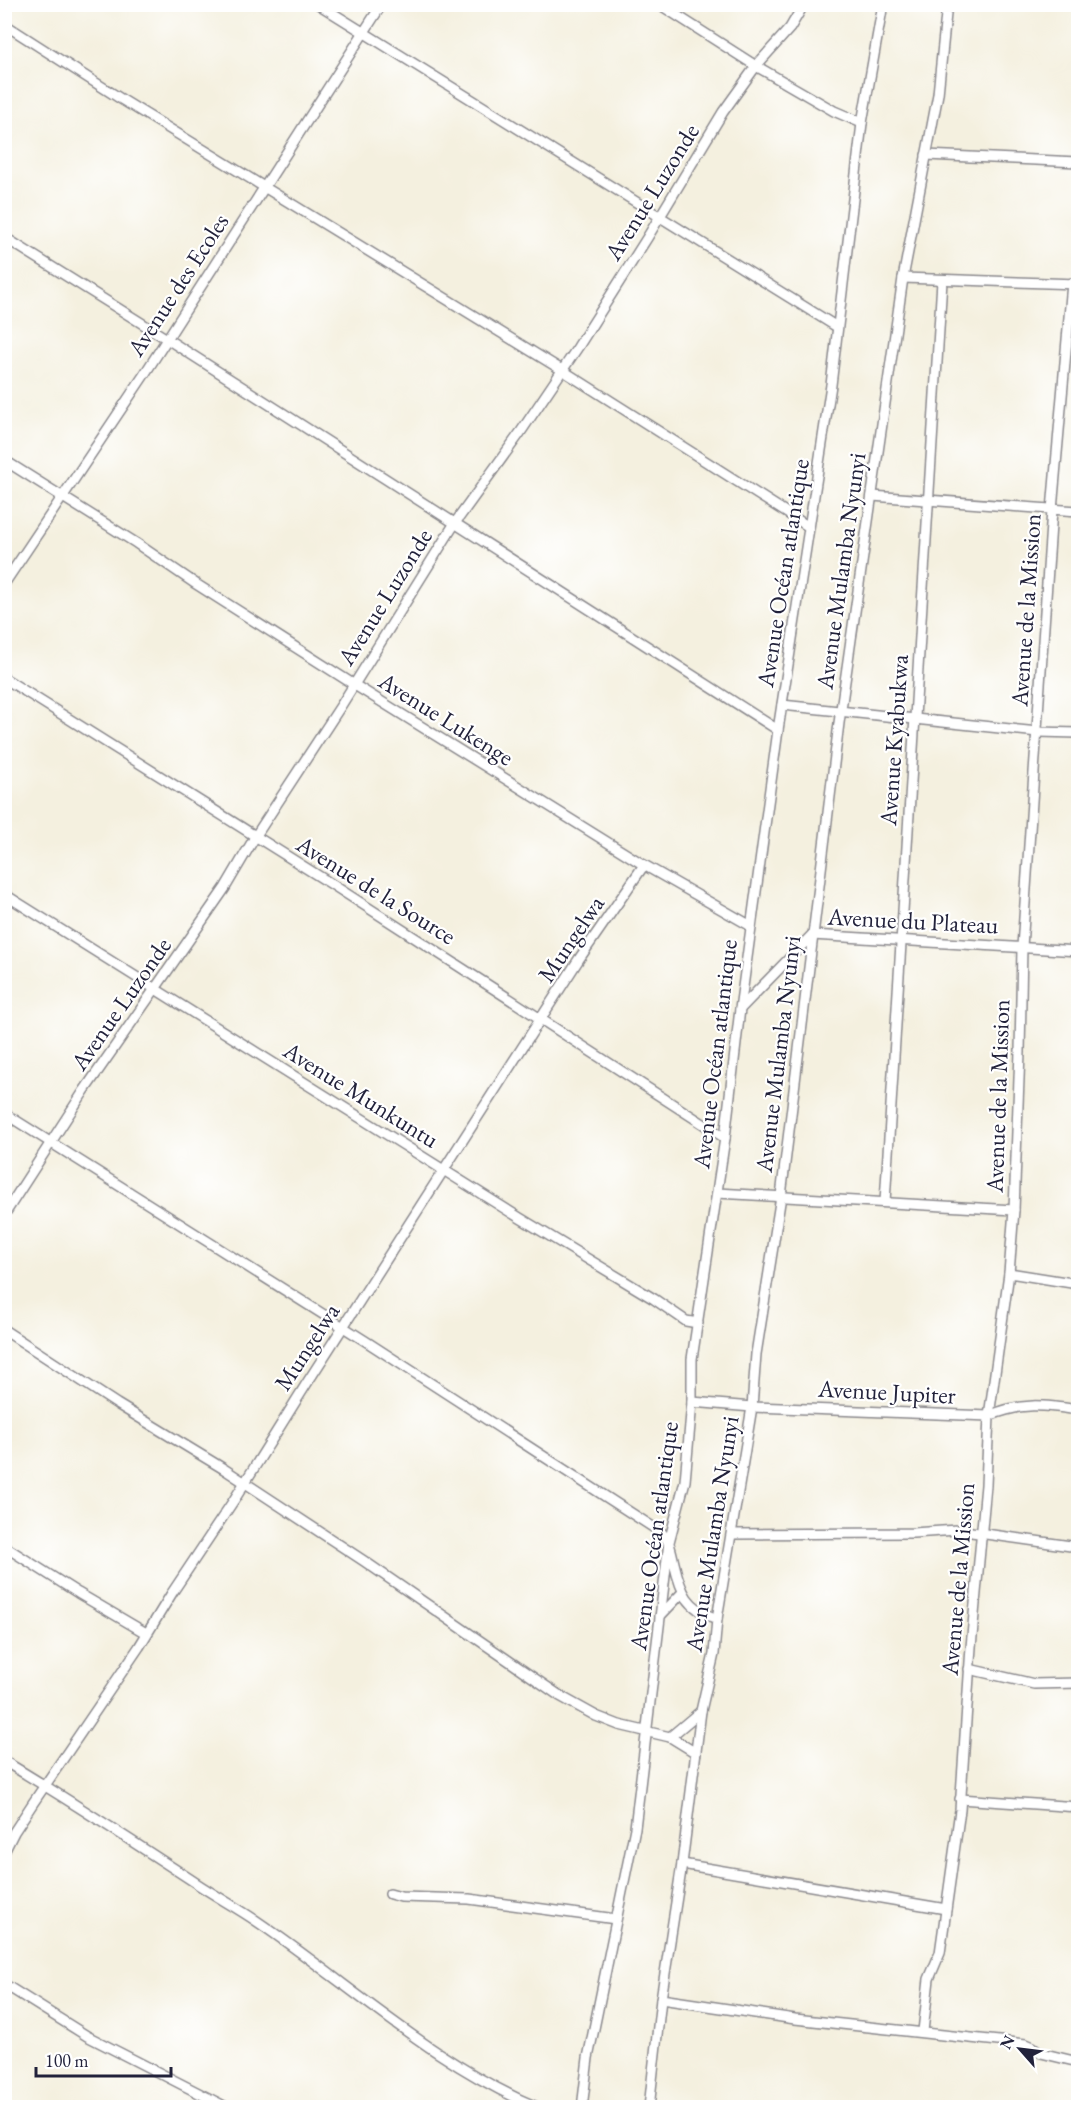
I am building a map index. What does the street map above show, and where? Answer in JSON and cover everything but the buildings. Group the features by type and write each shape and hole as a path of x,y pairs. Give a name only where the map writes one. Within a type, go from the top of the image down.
{"street":[{"path":"318,4 837,327"},
{"name":"Avenue des Ecoles","path":"4,584 167,339 382,4"},
{"path":"659,4 756,66 834,111 862,123"},
{"name":"Avenue Luzonde","path":"4,1215 84,1091 225,888 454,524 520,433 642,247 723,112 756,66 790,27 804,4"},
{"name":"Avenue Océan atlantique","path":"582,2108 588,2058 635,1828 669,1542 685,1481 692,1402 693,1359 725,1138 751,926 778,730 831,385 862,123 883,4"},
{"name":"Avenue Mulamba Nyunyi","path":"649,2108 661,2000 682,1864 701,1711 714,1654 717,1619 732,1534 736,1492 752,1407 756,1354 781,1196 841,711 903,278 938,94 947,4"},
{"path":"4,24 562,370 809,527"},
{"path":"926,155 1078,162"},
{"path":"4,237 778,730"},
{"path":"903,278 1075,284"},
{"name":"Avenue Kyabukwa","path":"885,1202 942,280"},
{"name":"Avenue de la Mission","path":"923,2031 929,1979 940,1953 960,1799 986,1485 989,1416 1009,1273 1014,1210 1022,947 1052,510 1075,284"},
{"name":"Avenue Lukenge","path":"4,460 64,496 353,684 644,865 751,926"},
{"path":"872,496 1078,511"},
{"name":"Avenue de la Source","path":"4,678 333,885 725,1138"},
{"path":"782,705 1038,732 1078,733"},
{"name":"Mungelwa","path":"4,1851 45,1785 139,1647 593,938 644,865"},
{"name":"Avenue Munkuntu","path":"4,894 686,1321 698,1323"},
{"name":"Avenue du Plateau","path":"740,1009 812,935 1078,951"},
{"path":"4,1113 662,1533 669,1542 683,1592 698,1611 717,1619"},
{"path":"717,1193 1014,1210"},
{"path":"1009,1273 1078,1284"},
{"path":"4,1330 364,1561 560,1696 604,1719 648,1733 670,1737 696,1752"},
{"name":"Avenue Jupiter","path":"692,1402 752,1407 989,1416 1008,1408 1027,1405 1078,1410"},
{"path":"732,1534 913,1533 957,1530 1078,1547"},
{"path":"4,1546 146,1633"},
{"path":"660,1616 683,1592"},
{"path":"969,1669 1034,1684 1078,1683"},
{"path":"670,1737 701,1711"},
{"path":"4,1761 258,1922 458,2064 512,2096 539,2108"},
{"path":"960,1799 1078,1808"},
{"path":"682,1864 946,1908"},
{"path":"390,1894 401,1897 429,1896 469,1899 616,1920"},
{"path":"4,1984 87,2036 228,2108"},
{"path":"661,2000 795,2019 923,2031 1026,2044 1033,2046 1041,2053 1078,2061"}]}
